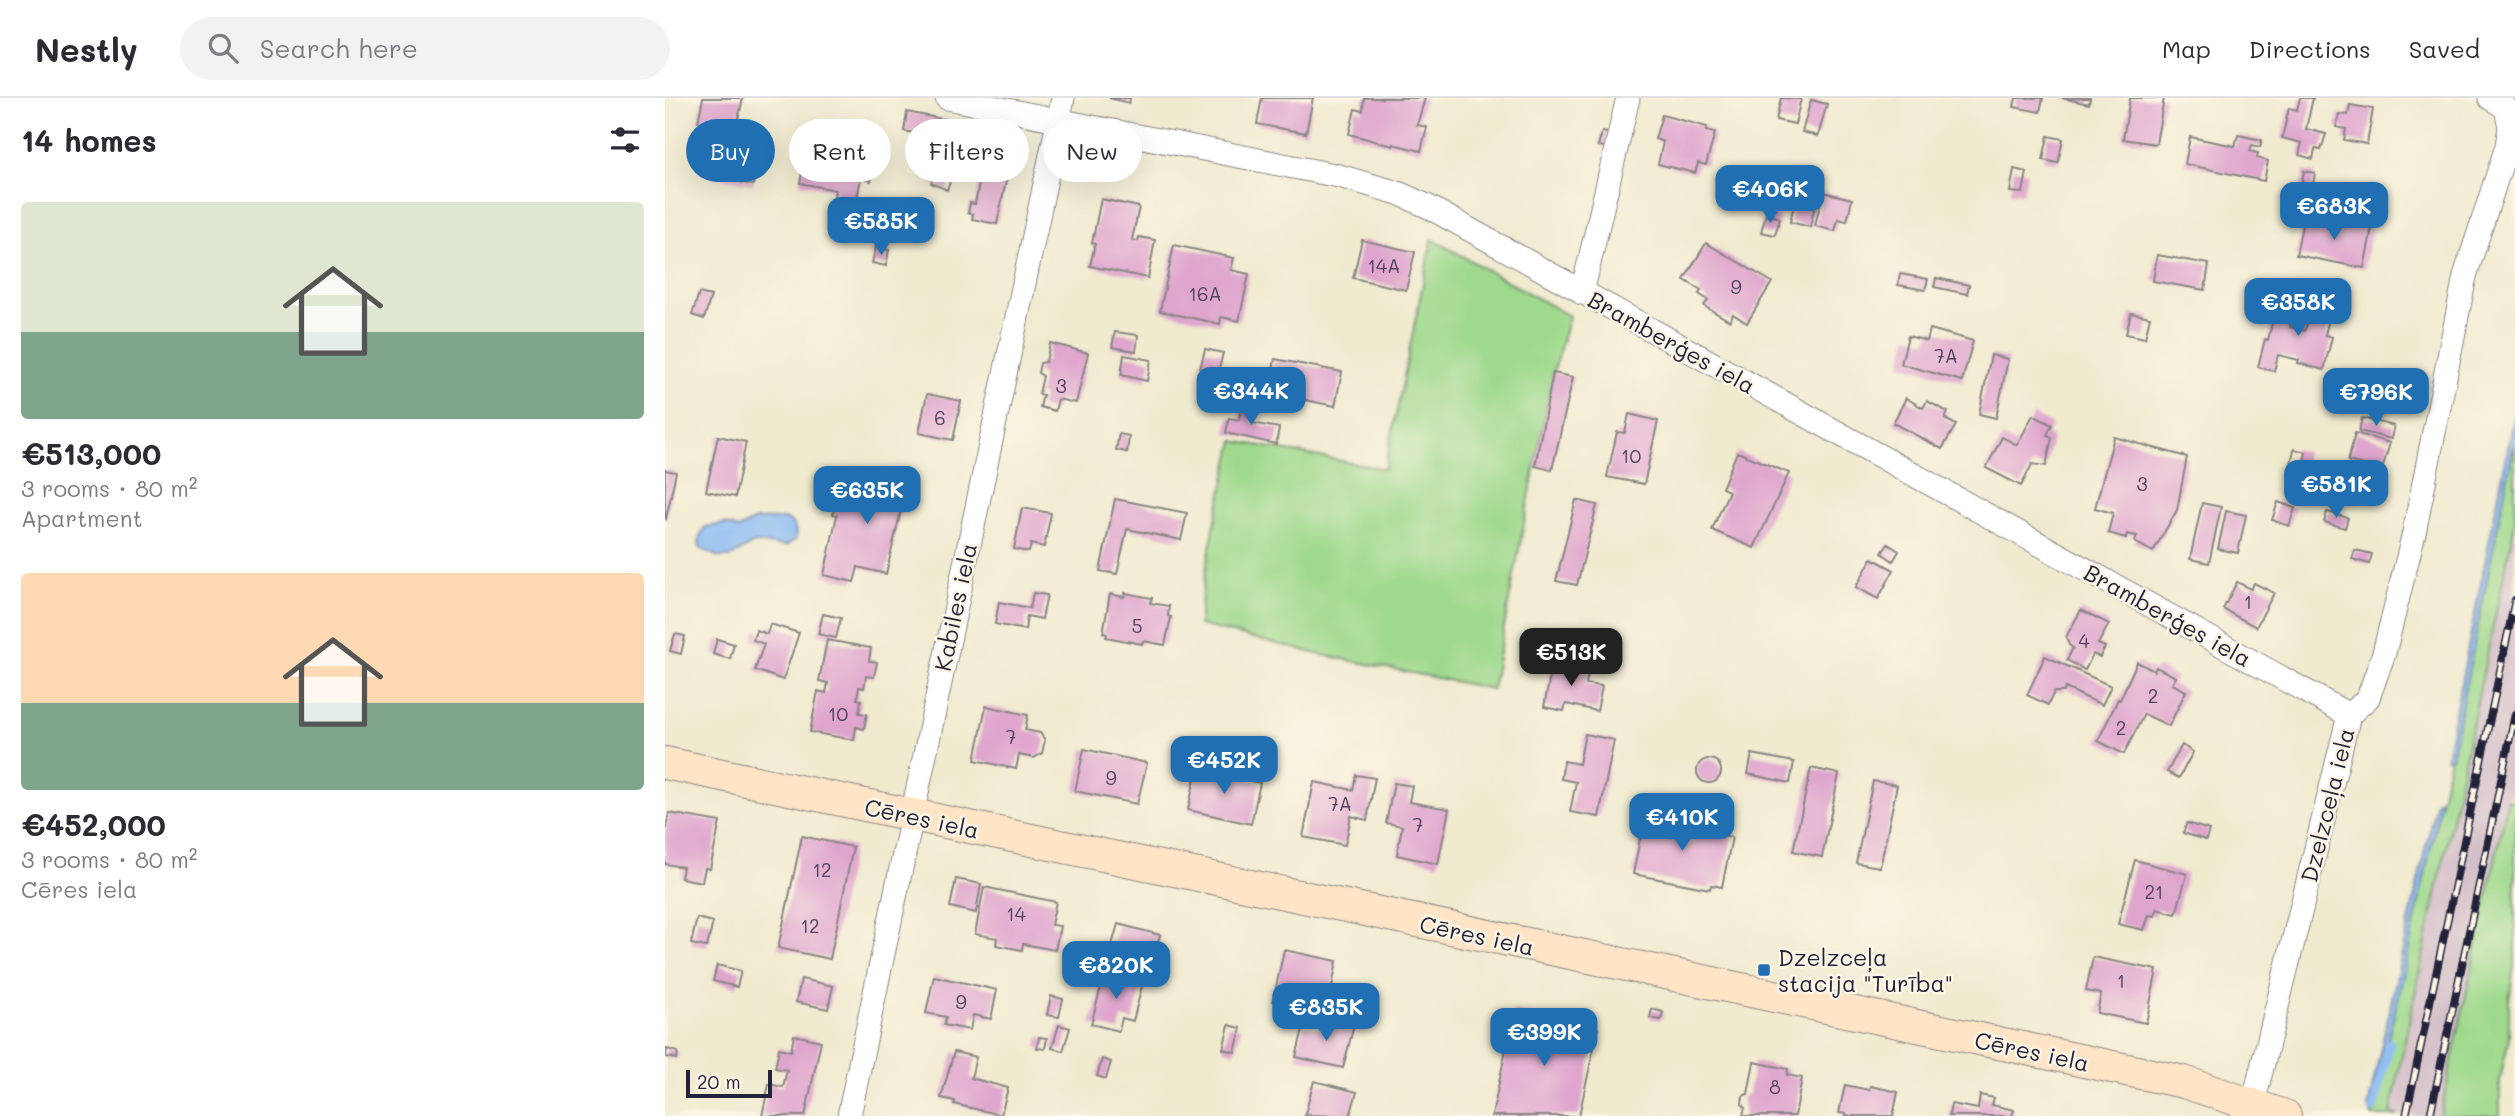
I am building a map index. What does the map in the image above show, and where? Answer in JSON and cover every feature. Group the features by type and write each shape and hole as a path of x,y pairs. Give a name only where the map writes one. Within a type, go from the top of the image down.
{"main road":[{"name":"Cēres iela","path":"665,763 2184,1082 2285,1116"}],"street":[{"name":"Bramberģes iela","path":"947,98 1044,119"},
{"name":"Kabiles iela","path":"1059,119 1063,98"},
{"path":"1582,293 1628,98"},
{"name":"Dzelzceļa iela","path":"2253,1104 2349,715 2368,698 2384,653 2414,533 2465,276 2507,146 2510,127 2498,103"},
{"name":"Bramberģes iela","path":"1142,138 1302,168 1398,193 1427,206 2349,715"},
{"name":"Kabiles iela","path":"849,1116 1045,182"}],"shaded area":[{"path":"2515,523 2515,792 2508,800 2440,1116 2398,1116 2391,1114 2401,1059"}],"green space":[{"path":"1432,239 1569,316 1553,374 1492,689 1318,654 1199,625 1209,555 1234,441 1385,469"},
{"path":"2515,441 2515,523 2401,1059 2391,1113 2398,1116 2372,1116 2370,1110 2428,860"},
{"path":"2508,800 2515,802 2515,958 2509,1002 2509,1038 2500,1080 2500,1116 2440,1116"}],"water":[{"path":"2515,413 2515,441 2451,758 2446,758"},
{"path":"784,519 793,524 796,535 796,539 786,546 754,543 731,557 718,557 700,548 699,538 705,527 726,524 738,529 755,520"},
{"path":"2441,799 2399,995 2370,1110 2368,1107 2436,801"}],"building":[{"path":"703,98 743,98 738,119 699,119"},
{"path":"1109,98 1130,98 1129,103"},
{"path":"1262,98 1313,98 1306,133 1257,124"},
{"path":"1364,98 1425,98 1417,125 1427,127 1421,151 1349,134 1355,109 1363,111"},
{"path":"1781,98 1801,99 1795,124 1776,120"},
{"path":"2016,98 2043,98 2040,112 2014,107"},
{"path":"2062,98 2090,98 2089,104"},
{"path":"2130,98 2164,98 2156,144 2123,139"},
{"path":"2300,98 2313,98 2306,129 2326,134 2321,150 2315,149 2313,159 2299,155 2302,143 2282,138 2289,108 2297,110"},
{"path":"1811,100 1827,104 1818,136 1802,132"},
{"path":"2350,105 2373,109 2367,144 2344,140 2346,129 2336,127 2339,114 2348,115"},
{"path":"907,112 942,119 906,119"},
{"path":"1662,115 1707,127 1706,131 1715,133 1706,165 1698,163 1695,173 1658,164 1663,142 1655,139"},
{"path":"1602,132 1608,133 1605,147 1598,146"},
{"path":"2238,135 2262,140 2260,147 2252,145 2250,151 2258,153 2257,158 2268,161 2264,181 2185,164 2190,137 2235,146"},
{"path":"2048,136 2063,139 2058,163 2043,160"},
{"path":"2014,169 2027,172 2023,193 2010,192"},
{"path":"2304,171 2315,173 2312,190 2301,188"},
{"path":"1801,174 1821,179 1810,227 1790,222"},
{"path":"860,182 855,208 833,204 835,190 800,183"},
{"path":"931,182 950,182 947,190"},
{"path":"979,182 1006,182 997,224 972,219 973,214 968,213 970,203 975,204"},
{"path":"1823,192 1852,199 1847,221 1838,219 1835,231 1815,226"},
{"path":"1101,199 1139,207 1132,240 1138,241 1139,237 1155,240 1148,278 1090,266"},
{"path":"1766,214 1780,218 1775,235 1761,232"},
{"path":"2304,215 2372,228 2364,268 2296,255"},
{"path":"1362,240 1415,252 1406,290 1353,278"},
{"path":"1706,243 1772,282 1747,323 1733,314 1730,321 1704,306 1708,300 1699,294 1701,290 1684,280"},
{"path":"1174,245 1234,258 1231,270 1249,274 1239,321 1221,317 1220,324 1160,311"},
{"path":"876,247 889,250 886,266 872,263"},
{"path":"2157,255 2209,264 2205,290 2153,281"},
{"path":"1900,274 1928,279 1925,290 1898,285"},
{"path":"1936,278 1969,285 1967,294 1934,287"},
{"path":"699,293 711,296 704,319 692,315"},
{"path":"2312,302 2332,306 2325,335 2332,337 2324,370 2278,355 2274,371 2258,367 2277,303 2294,307 2290,327 2305,331"},
{"path":"2131,313 2150,317 2145,338 2126,334"},
{"path":"1930,329 1973,341 1962,381 1901,364 1908,336 1927,341"},
{"path":"1115,332 1138,335 1136,351 1112,347"},
{"path":"1050,343 1088,353 1076,403 1058,399 1055,411 1040,407 1043,395 1039,394 1043,376 1038,373 1040,363 1046,362"},
{"path":"1205,349 1223,353 1218,373 1200,369"},
{"path":"1124,355 1151,360 1147,381 1121,375"},
{"path":"1991,355 2008,359 1996,418 1979,414"},
{"path":"1275,359 1342,372 1335,406 1295,398 1298,387 1271,381"},
{"path":"1553,373 1573,377 1552,470 1535,466"},
{"path":"927,394 961,401 953,440 919,433"},
{"path":"1906,398 1923,408 1927,401 1948,412 1945,419 1956,425 1942,449 1893,423"},
{"path":"1242,402 1255,405 1252,423 1279,428 1276,444 1226,433 1229,418 1239,420"},
{"path":"1629,414 1658,421 1644,484 1607,477 1617,432 1625,433"},
{"path":"2033,415 2052,425 2047,435 2052,437 2046,466 2032,464 2021,486 1986,468 2002,437 2017,445"},
{"path":"2362,418 2394,426 2391,439 2359,431"},
{"path":"2355,433 2390,443 2382,470 2348,461"},
{"path":"1119,434 1129,436 1127,452 1116,450"},
{"path":"718,436 746,442 735,497 706,491"},
{"path":"2114,437 2187,457 2177,510 2153,552 2135,542 2137,536 2127,534 2126,538 2108,533 2113,513 2095,508"},
{"path":"2294,449 2306,452 2301,477 2289,474"},
{"path":"1737,452 1789,473 1754,548 1712,530 1729,491 1722,488"},
{"path":"665,470 676,472 666,519 665,518"},
{"path":"872,470 913,480 907,507 902,506 886,574 858,567 854,582 824,575 837,515 833,514 840,484 868,491"},
{"path":"2344,475 2363,481 2357,503 2338,497"},
{"path":"1115,499 1187,513 1181,540 1127,529 1117,574 1100,571"},
{"path":"1576,500 1597,505 1577,585 1556,581"},
{"path":"2278,502 2295,508 2289,526 2272,520"},
{"path":"2202,503 2221,507 2209,563 2190,559"},
{"path":"1022,508 1051,513 1044,547 1031,544 1029,552 1014,549"},
{"path":"2226,511 2246,515 2238,553 2218,549"},
{"path":"2327,512 2348,518 2345,528 2324,522"},
{"path":"1888,544 1899,551 1893,561 1882,553"},
{"path":"2355,550 2372,554 2369,564 2352,559"},
{"path":"1872,558 1894,570 1878,599 1856,587"},
{"path":"2237,582 2251,589 2254,583 2274,593 2256,627 2223,609"},
{"path":"1033,593 1047,595 1042,619 1027,616 1025,630 995,624 999,602 1030,608"},
{"path":"1125,593 1152,598 1150,603 1169,606 1168,616 1171,617 1165,645 1106,637 1107,634 1103,633 1110,594 1124,597"},
{"path":"2081,610 2109,624 2098,644 2105,647 2100,657 2093,654 2085,670 2067,660 2073,648 2066,637"},
{"path":"823,614 841,618 836,638 818,634"},
{"path":"770,624 799,633 783,680 755,670 764,644 753,640 756,630 767,634"},
{"path":"675,634 685,636 681,654 670,651"},
{"path":"717,639 734,644 730,659 713,654"},
{"path":"827,640 871,648 869,661 877,662 874,677 866,676 864,688 859,687 859,713 867,714 864,729 856,727 854,740 810,732 818,691 826,693 828,683 819,681"},
{"path":"2045,656 2111,686 2102,705 2065,688 2064,692 2054,692 2048,705 2027,695"},
{"path":"1553,661 1589,668 1586,684 1602,686 1597,711 1566,704 1564,711 1544,707"},
{"path":"2137,662 2154,671 2156,667 2176,677 2172,684 2186,691 2169,726 2144,714 2124,754 2098,741"},
{"path":"986,706 1028,715 1025,730 1040,733 1045,740 1042,753 1034,758 1019,755 1016,769 975,760"},
{"path":"1585,734 1614,740 1599,817 1570,812 1576,782 1561,779 1564,761 1579,764"},
{"path":"2182,745 2193,752 2179,778 2167,772"},
{"path":"1084,749 1147,763 1137,804 1075,791"},
{"path":"1752,754 1794,762 1790,783 1748,774"},
{"path":"1709,759 1718,762 1721,771 1718,780 1709,783 1700,780 1697,771 1700,762"},
{"path":"1811,768 1839,774 1822,857 1793,851"},
{"path":"1197,769 1260,783 1251,824 1188,810"},
{"path":"1356,775 1375,778 1367,820 1351,816 1345,845 1303,837 1314,782 1353,790"},
{"path":"1873,781 1897,785 1880,867 1856,863"},
{"path":"1394,783 1412,786 1409,802 1449,809 1438,864 1397,855 1402,826 1386,823"},
{"path":"669,813 720,822 710,869 705,868 702,882 681,878 683,867 665,864 665,834"},
{"path":"1645,814 1665,818 1664,824 1682,827 1683,820 1713,826 1712,833 1732,837 1722,887 1711,885 1710,889 1633,874"},
{"path":"2187,823 2209,830 2206,840 2183,833"},
{"path":"802,836 853,847 830,959 778,948"},
{"path":"2135,860 2187,874 2176,914 2157,909 2155,916 2149,915 2144,930 2118,924"},
{"path":"956,879 981,884 976,913 950,907"},
{"path":"984,887 1056,902 1051,925 1060,926 1055,950 1023,944 1022,950 996,945 997,938 975,934"},
{"path":"697,918 713,922 707,947 691,944"},
{"path":"1118,924 1160,935 1154,956 1142,953 1138,965 1121,961 1124,948 1112,945"},
{"path":"1284,950 1337,961 1327,1013 1273,1001"},
{"path":"2093,957 2157,970 2146,1023 2097,1013 2101,994 2086,991"},
{"path":"717,965 741,971 737,987 713,981"},
{"path":"1105,972 1143,982 1133,1021 1122,1018 1119,1031 1091,1024"},
{"path":"934,976 997,990 991,1019 973,1015 970,1030 944,1025 946,1017 926,1013"},
{"path":"801,979 833,986 828,1009 796,1002"},
{"path":"1051,996 1063,999 1059,1017 1047,1015"},
{"path":"1652,1009 1663,1012 1661,1020 1650,1018"},
{"path":"1514,1011 1598,1029 1579,1116 1492,1116"},
{"path":"1328,1018 1354,1025 1343,1068 1296,1057 1304,1025 1325,1031"},
{"path":"1059,1025 1070,1028 1063,1051 1052,1048"},
{"path":"1229,1025 1241,1028 1235,1052 1223,1049"},
{"path":"794,1035 821,1041 805,1116 762,1116 769,1084 783,1087 787,1070 775,1068 779,1048 791,1051"},
{"path":"1039,1037 1047,1038 1045,1049 1037,1048"},
{"path":"667,1049 678,1052 677,1059 666,1057"},
{"path":"954,1052 976,1057 971,1078 1008,1088 1001,1115 954,1104 955,1101 941,1098"},
{"path":"1102,1059 1111,1062 1106,1079 1097,1076"},
{"path":"1754,1062 1788,1069 1787,1075 1802,1078 1795,1116 1743,1116 1743,1096 1748,1094"},
{"path":"1314,1081 1357,1092 1350,1116 1305,1115"},
{"path":"1845,1085 1869,1090 1870,1086 1898,1092 1893,1116 1846,1116 1839,1113"},
{"path":"1980,1095 1994,1098 1992,1105 2014,1110 2012,1116 1949,1116 1951,1104 1978,1109"}],"waterway":[{"path":"2373,1109 2390,1043"}],"railway":[{"path":"2406,1116 2515,600"},
{"path":"2430,1116 2515,714"}],"place":[{"name":"Dzelzceļa stacija \"Turība\"","path":"1764,970"}]}
